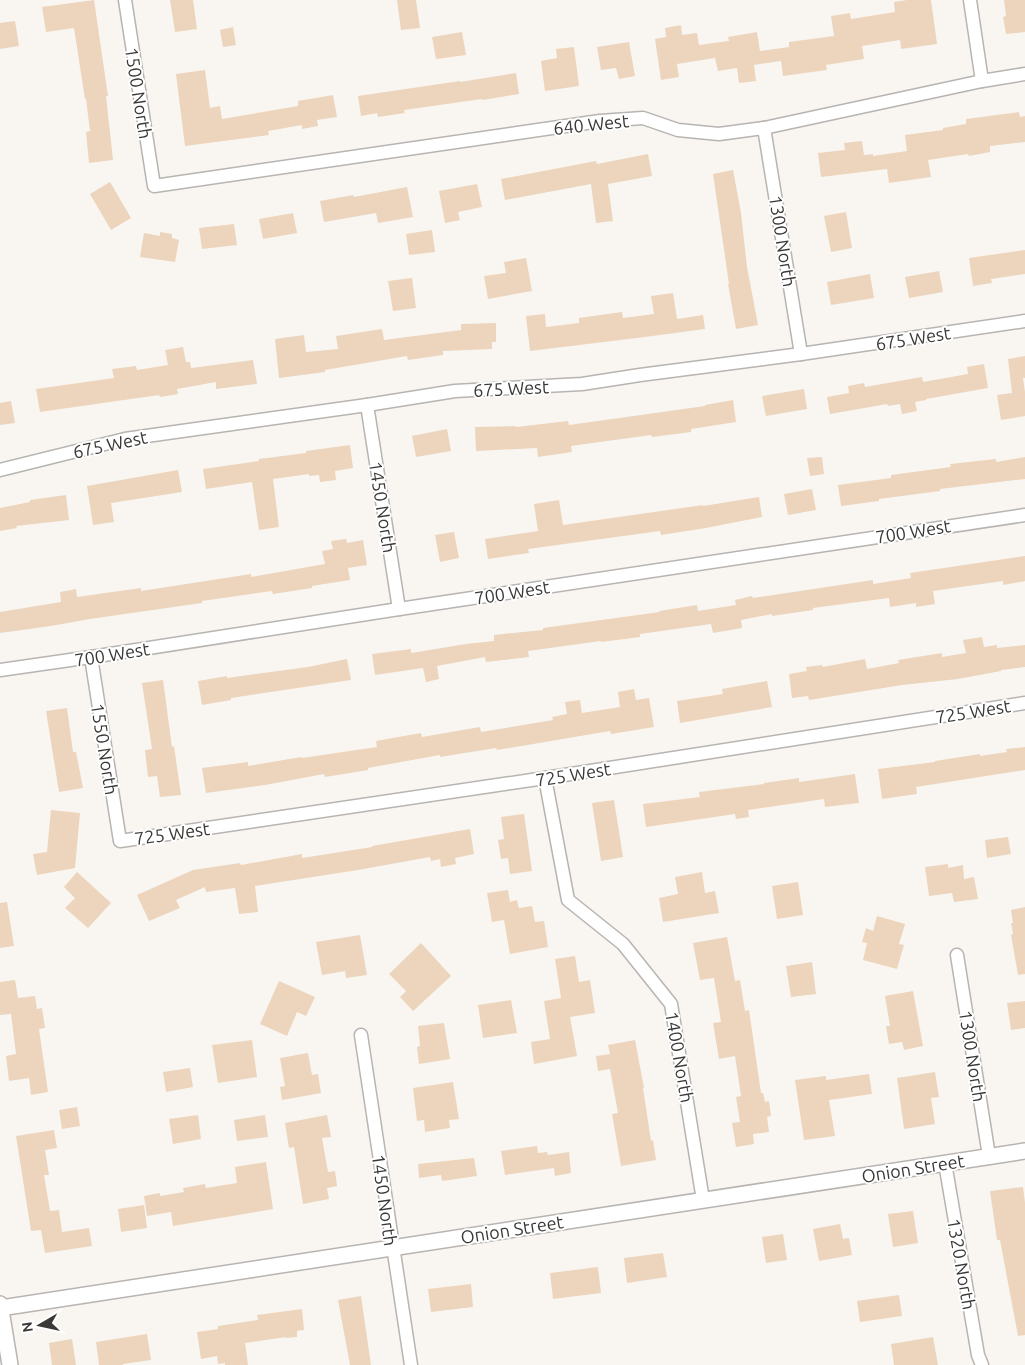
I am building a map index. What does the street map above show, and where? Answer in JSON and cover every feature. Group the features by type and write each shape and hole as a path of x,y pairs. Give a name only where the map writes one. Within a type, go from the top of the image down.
{"street":[{"name":"1500 North","path":"125,0 154,186"},
{"path":"970,0 982,81"},
{"name":"640 West","path":"154,186 600,120 643,118 678,130 719,134 764,128 982,81 1025,74"},
{"name":"1300 North","path":"764,128 801,354"},
{"name":"675 West","path":"0,470 125,439 455,391 582,384 1025,321"},
{"name":"1450 North","path":"367,405 399,609"},
{"name":"700 West","path":"0,670 1025,514"},
{"name":"1550 North","path":"91,657 120,841"},
{"name":"725 West","path":"120,841 545,778 1025,703"},
{"name":"1400 North","path":"545,778 568,900 623,944 671,1004 703,1200"},
{"name":"1300 North","path":"956,955 989,1156"},
{"name":"1450 North","path":"361,1035 411,1365"},
{"name":"Onion Street","path":"0,1308 1025,1150"},
{"name":"1320 North","path":"945,1163 978,1355 982,1365"},
{"path":"0,1304 10,1365"}],"building":[{"path":"94,0 108,96 106,96 113,160 89,163 86,132 90,131 74,28 46,32 42,7"},
{"path":"170,0 193,0 197,29 175,32"},
{"path":"397,0 416,0 420,28 401,30"},
{"path":"931,0 937,44 901,49 900,40 862,46 864,59 826,65 827,70 783,76 781,61 754,65 756,81 739,83 737,68 718,71 715,58 677,64 679,77 661,80 655,39 666,37 665,28 681,25 682,35 697,33 699,45 729,41 728,37 757,32 760,51 789,47 789,42 834,36 831,16 850,13 851,19 895,12 894,2"},
{"path":"1004,0 1025,0 1025,32 1006,34 1003,17 1006,16"},
{"path":"15,21 19,46 0,49 0,23"},
{"path":"233,27 236,45 223,47 220,30"},
{"path":"462,32 466,55 436,59 432,37"},
{"path":"629,42 635,76 619,79 616,68 601,70 597,47"},
{"path":"574,47 579,86 545,91 541,61 557,58 556,49"},
{"path":"205,70 210,108 220,106 222,119 298,106 298,101 333,95 337,117 317,120 318,126 302,129 302,125 268,131 269,135 185,146 176,74"},
{"path":"516,73 519,94 404,110 405,113 378,117 377,113 361,116 358,96"},
{"path":"1019,112 1020,117 1025,116 1025,142 990,146 990,152 969,156 968,154 928,160 931,177 889,183 887,169 821,177 818,153 845,150 844,143 862,141 864,155 873,154 873,156 907,151 905,135 943,130 943,128 966,124 966,119"},
{"path":"648,154 652,176 608,184 613,221 596,223 591,184 505,200 501,179 596,161 597,164"},
{"path":"733,170 741,213 747,267 758,325 736,329 713,174"},
{"path":"110,182 131,218 111,230 90,194"},
{"path":"477,184 482,207 458,212 460,220 445,223 439,191"},
{"path":"407,187 413,217 378,223 376,213 324,222 320,201"},
{"path":"846,212 852,248 831,252 824,216"},
{"path":"293,213 297,233 263,239 259,219"},
{"path":"234,224 237,245 202,249 199,228"},
{"path":"432,230 435,252 409,255 406,234"},
{"path":"160,232 172,234 172,238 179,240 175,262 140,257 144,233 160,236"},
{"path":"1025,250 1025,274 991,279 992,283 973,286 969,258"},
{"path":"526,258 532,291 488,299 484,276 506,273 504,262"},
{"path":"939,271 943,292 909,298 905,277"},
{"path":"870,274 874,298 831,305 827,282"},
{"path":"412,278 416,308 393,311 388,281"},
{"path":"673,293 677,319 703,315 705,329 530,351 526,316 545,314 546,327 579,323 579,318 622,312 623,318 654,314 651,296"},
{"path":"496,323 496,342 492,342 492,349 443,351 443,355 408,360 407,356 325,370 325,372 279,378 275,339 304,335 306,352 338,349 336,336 382,329 384,340 461,330 461,324"},
{"path":"183,347 186,362 190,362 191,368 253,360 257,384 216,389 216,382 177,389 178,394 40,412 36,389 114,378 112,369 136,366 137,370 168,365 165,350"},
{"path":"1025,356 1025,378 1023,378 1025,416 1001,420 997,395 1012,393 1008,359"},
{"path":"984,364 988,388 915,402 917,411 902,414 900,404 888,406 887,404 830,414 827,397 849,393 848,386 864,383 865,387 922,377 923,382 968,374 967,367"},
{"path":"804,389 807,409 766,416 762,396"},
{"path":"733,400 736,422 691,429 691,432 652,437 651,435 571,446 572,452 538,457 537,448 476,451 475,427 516,427 568,421 569,425 705,406"},
{"path":"11,401 15,423 0,425 0,403"},
{"path":"447,429 451,451 416,457 412,436"},
{"path":"350,445 353,468 335,471 336,480 320,482 319,475 309,476 309,474 273,479 279,527 259,530 252,482 206,489 203,469"},
{"path":"822,457 824,474 810,476 807,458"},
{"path":"1025,457 1025,479 940,489 940,491 841,506 838,485 891,478 891,475 951,467 950,464 996,459 996,462"},
{"path":"178,470 182,492 111,503 114,522 93,525 87,486"},
{"path":"812,489 816,510 788,515 784,494"},
{"path":"66,495 69,520 16,526 17,528 0,531 0,508 30,502 30,500"},
{"path":"759,497 762,517 661,535 660,531 528,549 529,553 488,559 485,539 538,531 534,504 559,500 563,525"},
{"path":"454,532 459,558 440,562 435,535"},
{"path":"346,539 347,543 363,540 367,565 348,568 350,580 273,594 272,591 202,601 202,603 0,633 0,612 61,602 60,592 76,589 77,597 141,588 141,591 251,574 251,577 325,564 322,551 333,549 331,541"},
{"path":"1025,556 1025,581 1003,585 1003,581 933,591 935,604 916,607 916,603 890,607 889,598 741,620 742,628 713,633 711,624 640,634 640,637 528,651 529,657 486,662 485,657 437,666 439,679 426,682 423,668 375,675 372,654 411,649 411,653 494,641 494,635 543,630 543,628 697,605 698,611 736,605 735,600 752,596 753,598 873,580 873,584 911,578 910,573"},
{"path":"982,637 984,647 997,645 997,648 1025,645 1025,667 958,679 902,685 809,700 808,696 792,698 789,674 807,671 806,667 822,665 823,667 865,659 867,669 899,663 898,660 942,653 942,657 966,653 963,640"},
{"path":"347,659 351,680 231,698 231,700 202,705 198,681 308,667"},
{"path":"163,680 181,795 160,797 157,776 148,777 145,750 152,749 142,683"},
{"path":"767,681 772,707 680,723 677,701 723,694 722,689"},
{"path":"634,689 636,700 649,698 654,727 611,734 610,731 497,750 496,748 440,757 440,755 325,777 324,774 206,793 202,768 248,762 248,766 377,747 376,741 421,733 422,737 480,727 481,732 553,720 552,717 567,714 565,702 580,700 582,713 620,707 618,692"},
{"path":"67,708 73,752 76,752 83,788 59,792 46,711"},
{"path":"1025,747 1025,770 916,787 917,794 882,799 878,769 980,754 980,756 1007,752 1006,749"},
{"path":"855,774 859,803 825,807 824,799 748,810 749,817 736,819 735,814 646,827 643,804 700,797 699,792 799,778 799,782"},
{"path":"614,800 623,857 601,861 592,803"},
{"path":"51,810 80,813 75,868 37,875 33,854 47,852"},
{"path":"524,814 532,871 510,874 508,858 501,859 498,840 504,839 501,817"},
{"path":"470,829 474,854 455,858 456,864 441,867 440,859 431,861 430,857 255,886 258,912 239,914 235,888 206,892 205,887 176,900 180,908 149,921 137,895 193,870 240,863 241,865 302,854 302,858"},
{"path":"1008,837 1011,854 987,858 985,840"},
{"path":"948,864 948,868 963,865 964,879 974,877 978,899 954,902 952,893 929,896 925,867"},
{"path":"77,872 111,903 88,928 65,908 75,898 64,887"},
{"path":"702,872 705,893 715,891 719,913 663,922 659,898 678,894 675,877"},
{"path":"798,882 803,915 777,919 772,886"},
{"path":"508,890 510,902 517,900 519,908 532,906 535,922 544,921 548,947 510,954 504,920 492,922 487,893"},
{"path":"7,902 14,946 0,948 0,903"},
{"path":"1025,907 1025,974 1018,975 1011,935 1013,934 1011,923 1013,923 1011,910"},
{"path":"877,916 905,924 899,944 904,945 897,969 863,960 867,943 862,942 866,928 873,931"},
{"path":"360,935 367,975 346,978 345,971 322,975 316,942"},
{"path":"727,937 735,981 740,980 745,1011 749,1010 761,1093 763,1093 765,1102 769,1101 771,1116 767,1117 769,1132 753,1134 754,1144 736,1147 732,1123 740,1122 736,1097 741,1096 735,1056 719,1059 713,1023 721,1022 714,978 700,980 693,943"},
{"path":"421,943 451,976 413,1011 400,997 406,991 389,974"},
{"path":"575,956 579,982 590,980 595,1013 570,1017 577,1056 534,1064 531,1042 550,1039 544,1001 561,998 555,959"},
{"path":"812,962 816,994 791,997 786,966"},
{"path":"15,980 18,998 35,996 37,1009 42,1008 45,1028 39,1029 48,1092 31,1095 29,1078 9,1081 6,1056 16,1054 11,1014 0,1015 0,982"},
{"path":"279,981 315,997 306,1016 297,1012 287,1036 260,1024"},
{"path":"913,991 923,1046 904,1050 902,1042 889,1044 886,1026 890,1026 885,996"},
{"path":"511,1000 517,1033 483,1038 478,1005"},
{"path":"1025,1001 1025,1028 1011,1030 1007,1003"},
{"path":"444,1023 450,1059 419,1064 417,1047 420,1046 418,1026"},
{"path":"252,1040 257,1077 218,1083 212,1045"},
{"path":"635,1040 651,1141 653,1140 656,1160 621,1166 612,1114 618,1113 610,1069 598,1071 596,1056 610,1054 608,1045"},
{"path":"308,1053 312,1075 318,1074 321,1093 282,1100 280,1087 285,1086 280,1058"},
{"path":"190,1068 193,1087 166,1092 163,1072"},
{"path":"935,1072 939,1097 931,1098 935,1124 904,1129 897,1078"},
{"path":"869,1074 872,1094 829,1100 835,1136 804,1140 795,1080 826,1076 826,1080"},
{"path":"453,1082 459,1119 449,1120 450,1128 425,1132 424,1120 417,1121 413,1088"},
{"path":"77,1107 80,1126 62,1129 59,1110"},
{"path":"198,1115 201,1139 173,1144 169,1119"},
{"path":"265,1115 268,1137 237,1141 234,1120"},
{"path":"327,1115 331,1137 322,1138 328,1172 335,1171 337,1186 327,1188 329,1199 303,1204 294,1147 289,1148 285,1123"},
{"path":"54,1130 57,1148 45,1150 49,1175 44,1175 50,1211 59,1210 62,1232 89,1228 92,1246 45,1253 41,1230 31,1231 16,1136"},
{"path":"537,1146 538,1153 547,1152 548,1155 569,1152 571,1173 555,1176 554,1168 505,1175 501,1151"},
{"path":"474,1158 477,1176 442,1181 441,1175 419,1178 418,1164"},
{"path":"266,1162 273,1209 173,1226 171,1212 147,1216 144,1196 160,1193 160,1196 184,1192 183,1188 205,1184 206,1188 237,1183 235,1167"},
{"path":"1023,1187 1025,1203 1025,1335 1018,1336 1000,1240 997,1240 990,1191"},
{"path":"144,1205 147,1228 121,1232 118,1209"},
{"path":"913,1211 918,1243 893,1247 888,1214"},
{"path":"840,1224 843,1239 849,1238 852,1255 819,1261 813,1229"},
{"path":"783,1234 787,1260 766,1263 762,1237"},
{"path":"663,1253 667,1277 627,1283 624,1258"},
{"path":"598,1267 601,1293 553,1299 550,1273"},
{"path":"471,1284 473,1307 431,1312 428,1289"},
{"path":"899,1295 902,1316 860,1322 857,1301"},
{"path":"361,1296 371,1365 350,1365 338,1300"},
{"path":"302,1309 304,1330 297,1331 297,1337 245,1343 248,1365 218,1364 217,1356 201,1359 197,1332 218,1329 218,1326 258,1320 257,1315"},
{"path":"147,1334 151,1360 123,1365 99,1365 96,1342"},
{"path":"933,1337 938,1365 894,1365 891,1344"},
{"path":"72,1339 76,1365 52,1365 49,1343"}]}
